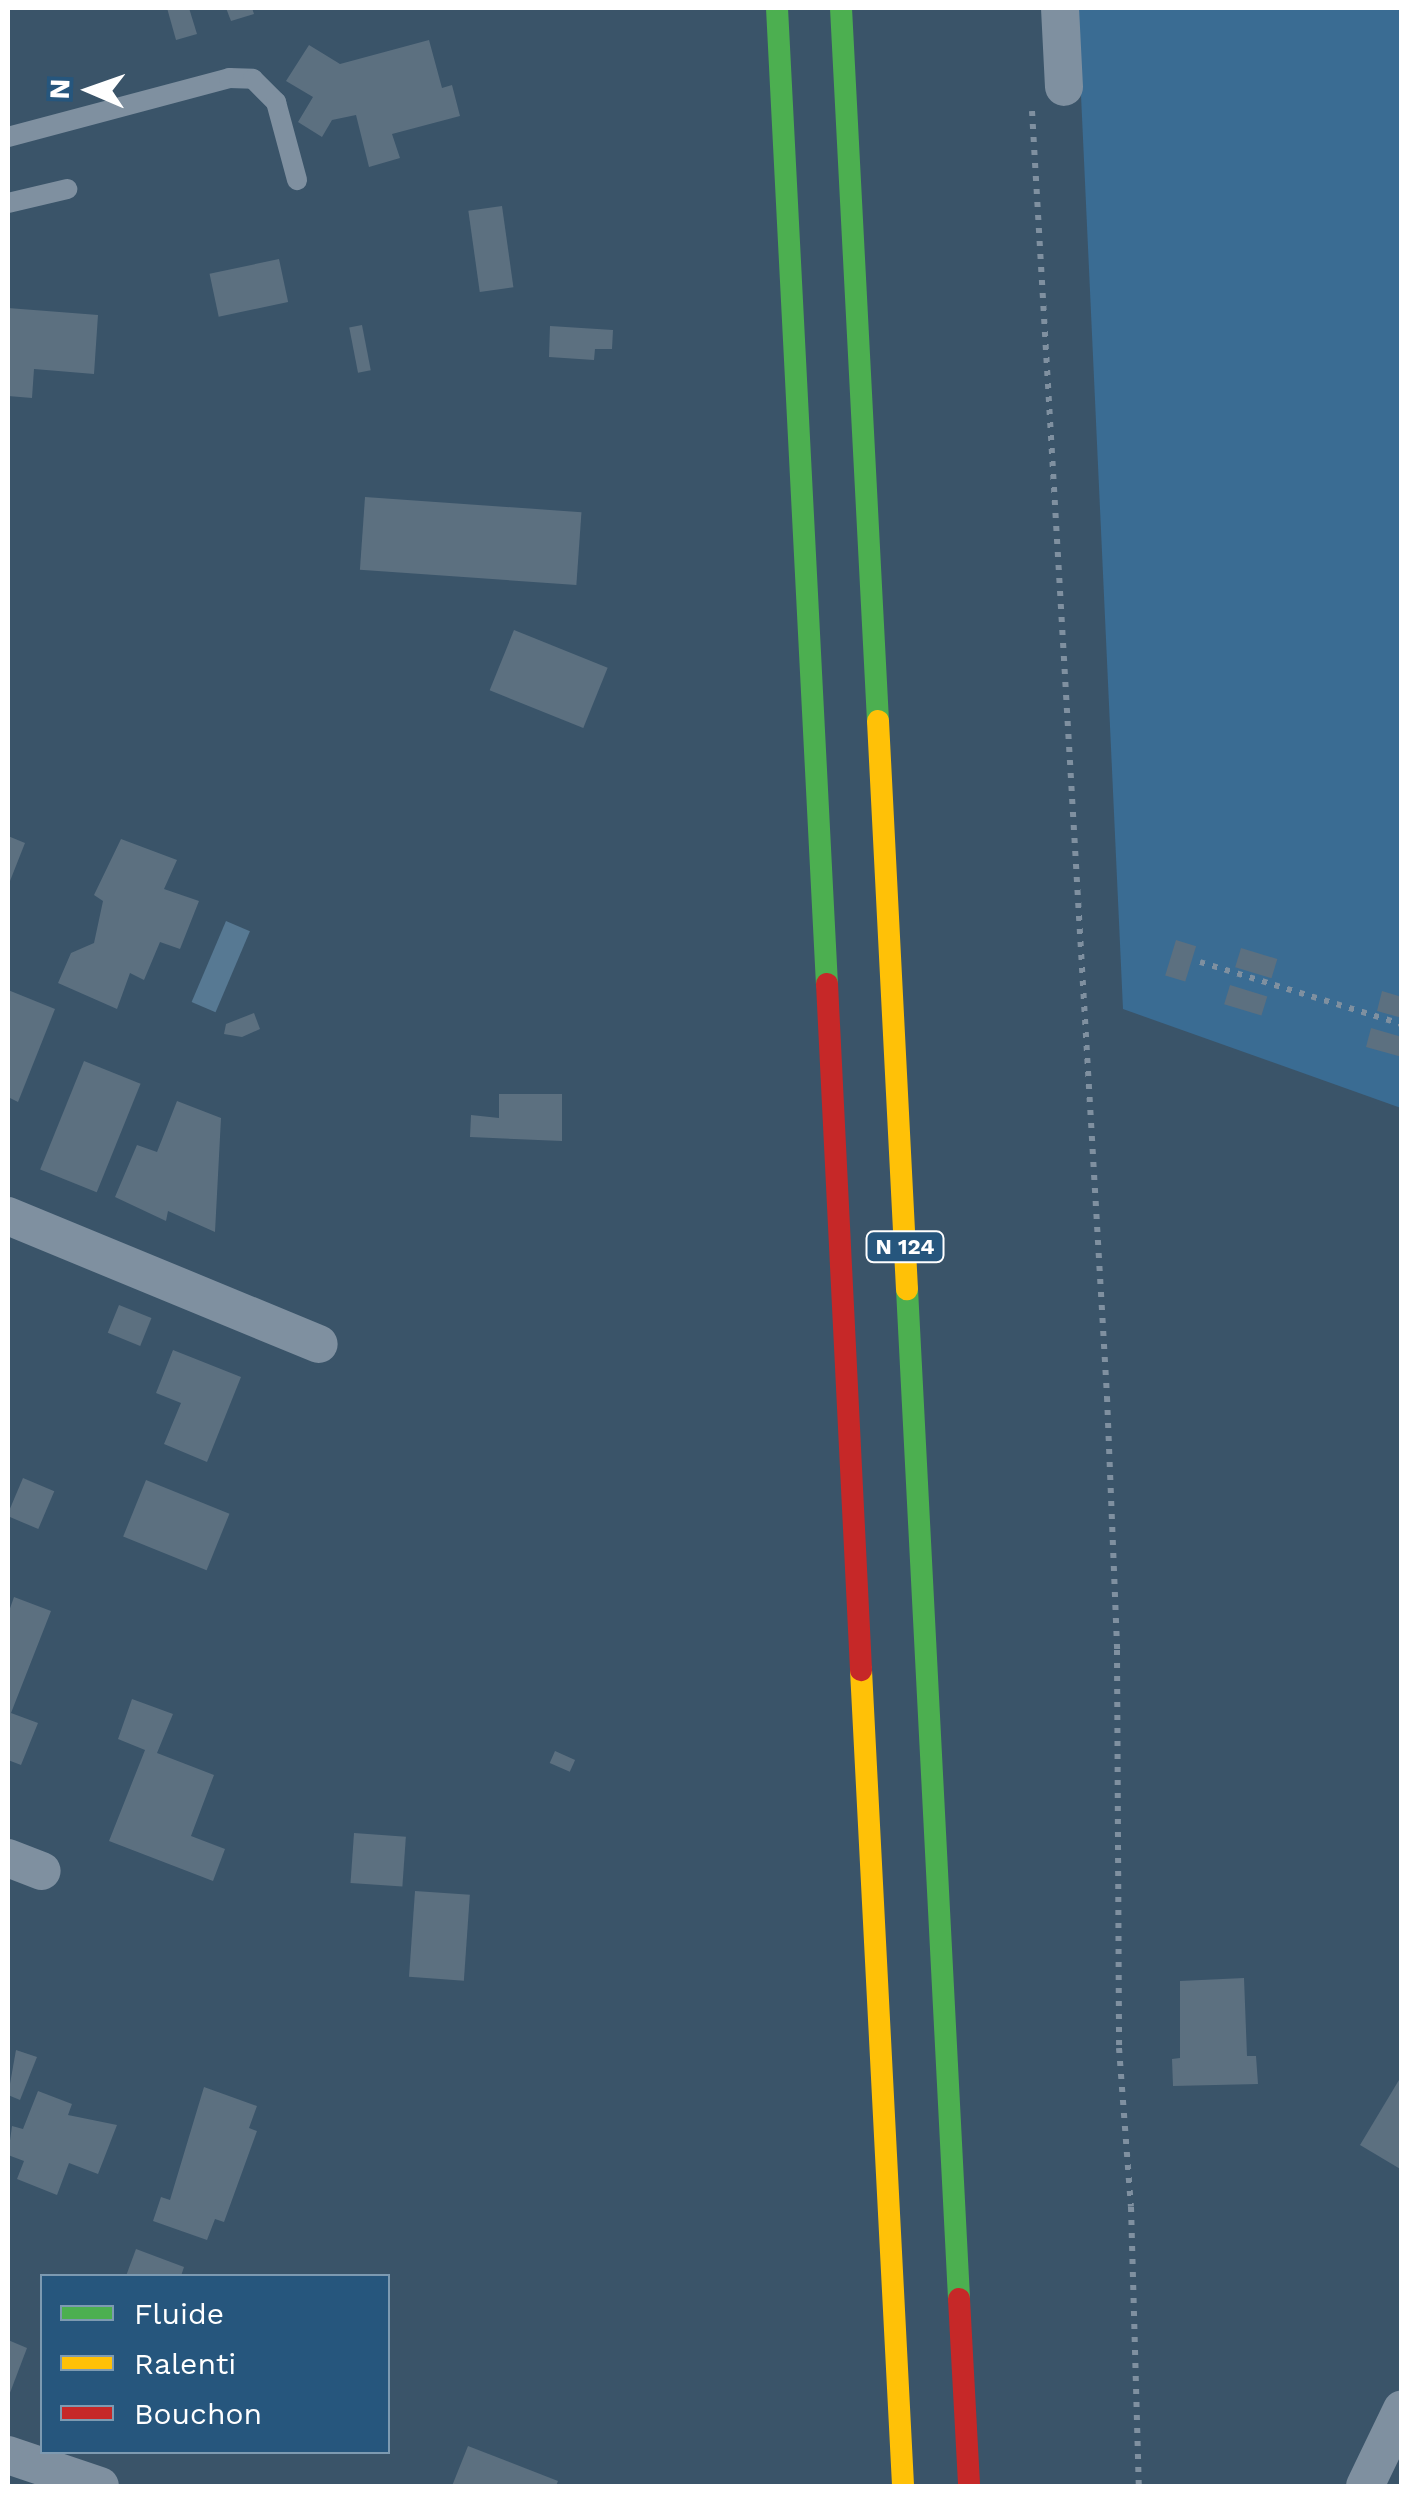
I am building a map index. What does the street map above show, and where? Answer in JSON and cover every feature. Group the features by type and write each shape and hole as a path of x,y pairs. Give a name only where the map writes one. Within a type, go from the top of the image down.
{"highway":[{"name":"N 124","path":"777,8 903,2486"},
{"name":"N 124","path":"841,8 969,2486"}],"street":[{"path":"1047,93 1060,8"},
{"path":"8,1216 320,1344"},
{"path":"1365,2486 1402,2409"},
{"path":"8,2455 100,2486"}],"lane":[{"path":"8,137 229,78 253,79 276,102 297,180"},
{"path":"8,203 67,189"}],"path":[{"path":"1047,93 1117,1650 1119,2048 1132,2207 1139,2486"},
{"path":"1200,962 1402,1024"}],"shaded area":[{"path":"1077,8 1401,8 1401,1108 1123,1009"},
{"path":"226,921 250,931 216,1012 192,1002"}],"building":[{"path":"167,8 189,8 197,34 176,40"},
{"path":"226,8 252,8 254,14 231,21"},
{"path":"429,40 442,88 452,85 460,116 392,134 400,158 369,167 356,115 332,120 322,137 298,122 313,97 286,81 309,45 340,64"},
{"path":"502,206 513,287 480,292 468,211"},
{"path":"279,259 288,302 219,317 210,274"},
{"path":"8,308 98,315 94,374 34,369 32,398 8,396"},
{"path":"362,325 371,370 358,373 349,327"},
{"path":"550,326 613,330 612,349 595,349 594,360 549,357"},
{"path":"365,497 581,512 576,585 360,570"},
{"path":"514,630 608,668 583,728 490,690"},
{"path":"8,836 25,843 8,886"},
{"path":"121,839 177,860 164,889 199,901 180,949 160,942 144,980 130,973 117,1009 58,983 71,953 94,943 103,901 94,895"},
{"path":"1176,940 1196,946 1185,982 1165,975"},
{"path":"1241,948 1277,959 1271,978 1235,967"},
{"path":"1230,985 1267,996 1261,1016 1224,1004"},
{"path":"8,990 55,1009 18,1102 8,1097"},
{"path":"1382,991 1402,997 1402,1018 1377,1011"},
{"path":"254,1013 260,1029 242,1037 224,1034 226,1024"},
{"path":"1371,1028 1402,1037 1402,1057 1366,1047"},
{"path":"84,1061 141,1084 97,1192 40,1169"},
{"path":"499,1094 562,1094 562,1141 470,1137 471,1115 499,1118"},
{"path":"177,1101 221,1118 215,1232 168,1211 166,1221 115,1197 137,1145 157,1152"},
{"path":"119,1305 151,1318 140,1346 108,1333"},
{"path":"173,1350 241,1377 207,1462 164,1444 181,1403 156,1393"},
{"path":"23,1478 54,1491 38,1529 8,1516"},
{"path":"146,1480 229,1514 207,1570 123,1537"},
{"path":"14,1597 51,1611 11,1713 38,1723 21,1765 8,1760 8,1614"},
{"path":"132,1699 173,1714 157,1753 214,1775 191,1836 225,1849 213,1881 109,1841 145,1750 118,1739"},
{"path":"555,1751 575,1760 570,1772 550,1763"},
{"path":"354,1833 406,1837 402,1887 351,1883"},
{"path":"415,1891 470,1895 464,1981 409,1977"},
{"path":"1244,1978 1247,2056 1256,2056 1258,2084 1173,2086 1172,2059 1180,2058 1180,1981"},
{"path":"16,2050 37,2057 20,2100 8,2095"},
{"path":"1402,2075 1402,2170 1360,2145"},
{"path":"204,2087 257,2106 249,2128 257,2131 224,2222 215,2219 207,2240 153,2221 161,2197 170,2200"},
{"path":"38,2091 72,2104 68,2115 117,2125 98,2174 69,2163 57,2195 17,2179 24,2161 8,2155 12,2126 23,2129"},
{"path":"136,2249 184,2267 182,2274 127,2274"},
{"path":"8,2340 27,2348 8,2398"},
{"path":"468,2446 558,2481 556,2486 452,2486"}],"traffic: fast":[{"path":"777,8 827,984"},
{"path":"841,8 878,721"},
{"path":"907,1289 959,2299"}],"traffic: slow":[{"path":"878,721 907,1289"},
{"path":"861,1670 903,2486"}],"traffic: jam":[{"path":"827,984 861,1670"},
{"path":"959,2299 969,2486"}]}
